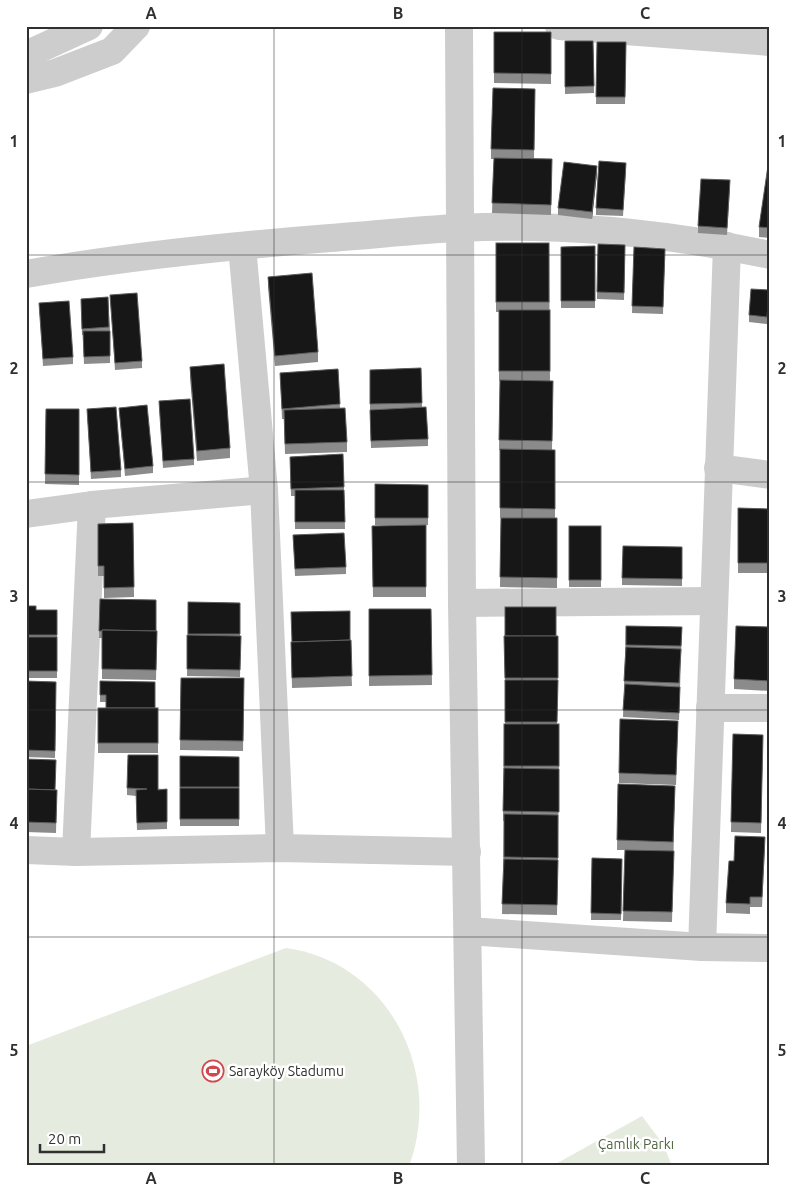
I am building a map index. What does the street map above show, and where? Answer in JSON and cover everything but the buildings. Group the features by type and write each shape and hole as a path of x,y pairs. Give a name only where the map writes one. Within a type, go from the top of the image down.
{"street":[{"path":"26,55 89,26"},
{"path":"26,80 55,73 112,51 136,26"},
{"path":"459,26 462,604 471,1166"},
{"path":"559,26 770,42"},
{"path":"26,274 89,263 242,246 459,228 621,231 727,246 770,255"},
{"path":"242,246 264,490 280,848"},
{"path":"702,947 727,246"},
{"path":"718,468 770,475"},
{"path":"26,514 92,505 264,490"},
{"path":"76,852 92,505"},
{"path":"462,604 714,601"},
{"path":"710,708 770,708"},
{"path":"26,850 76,852 280,848 467,852"},
{"path":"468,931 702,947 770,948"}],"green space":[{"name":"Sarayköy Stadumu","path":"286,948 322,958 353,975 379,998 399,1027 412,1059 419,1094 418,1130 409,1166 26,1166 26,1046"},
{"name":"Çamlık Parkı","path":"642,1116 663,1144 672,1166 552,1166"}],"place":[{"name":"Sarayköy Stadumu","path":"213,1071"}]}
